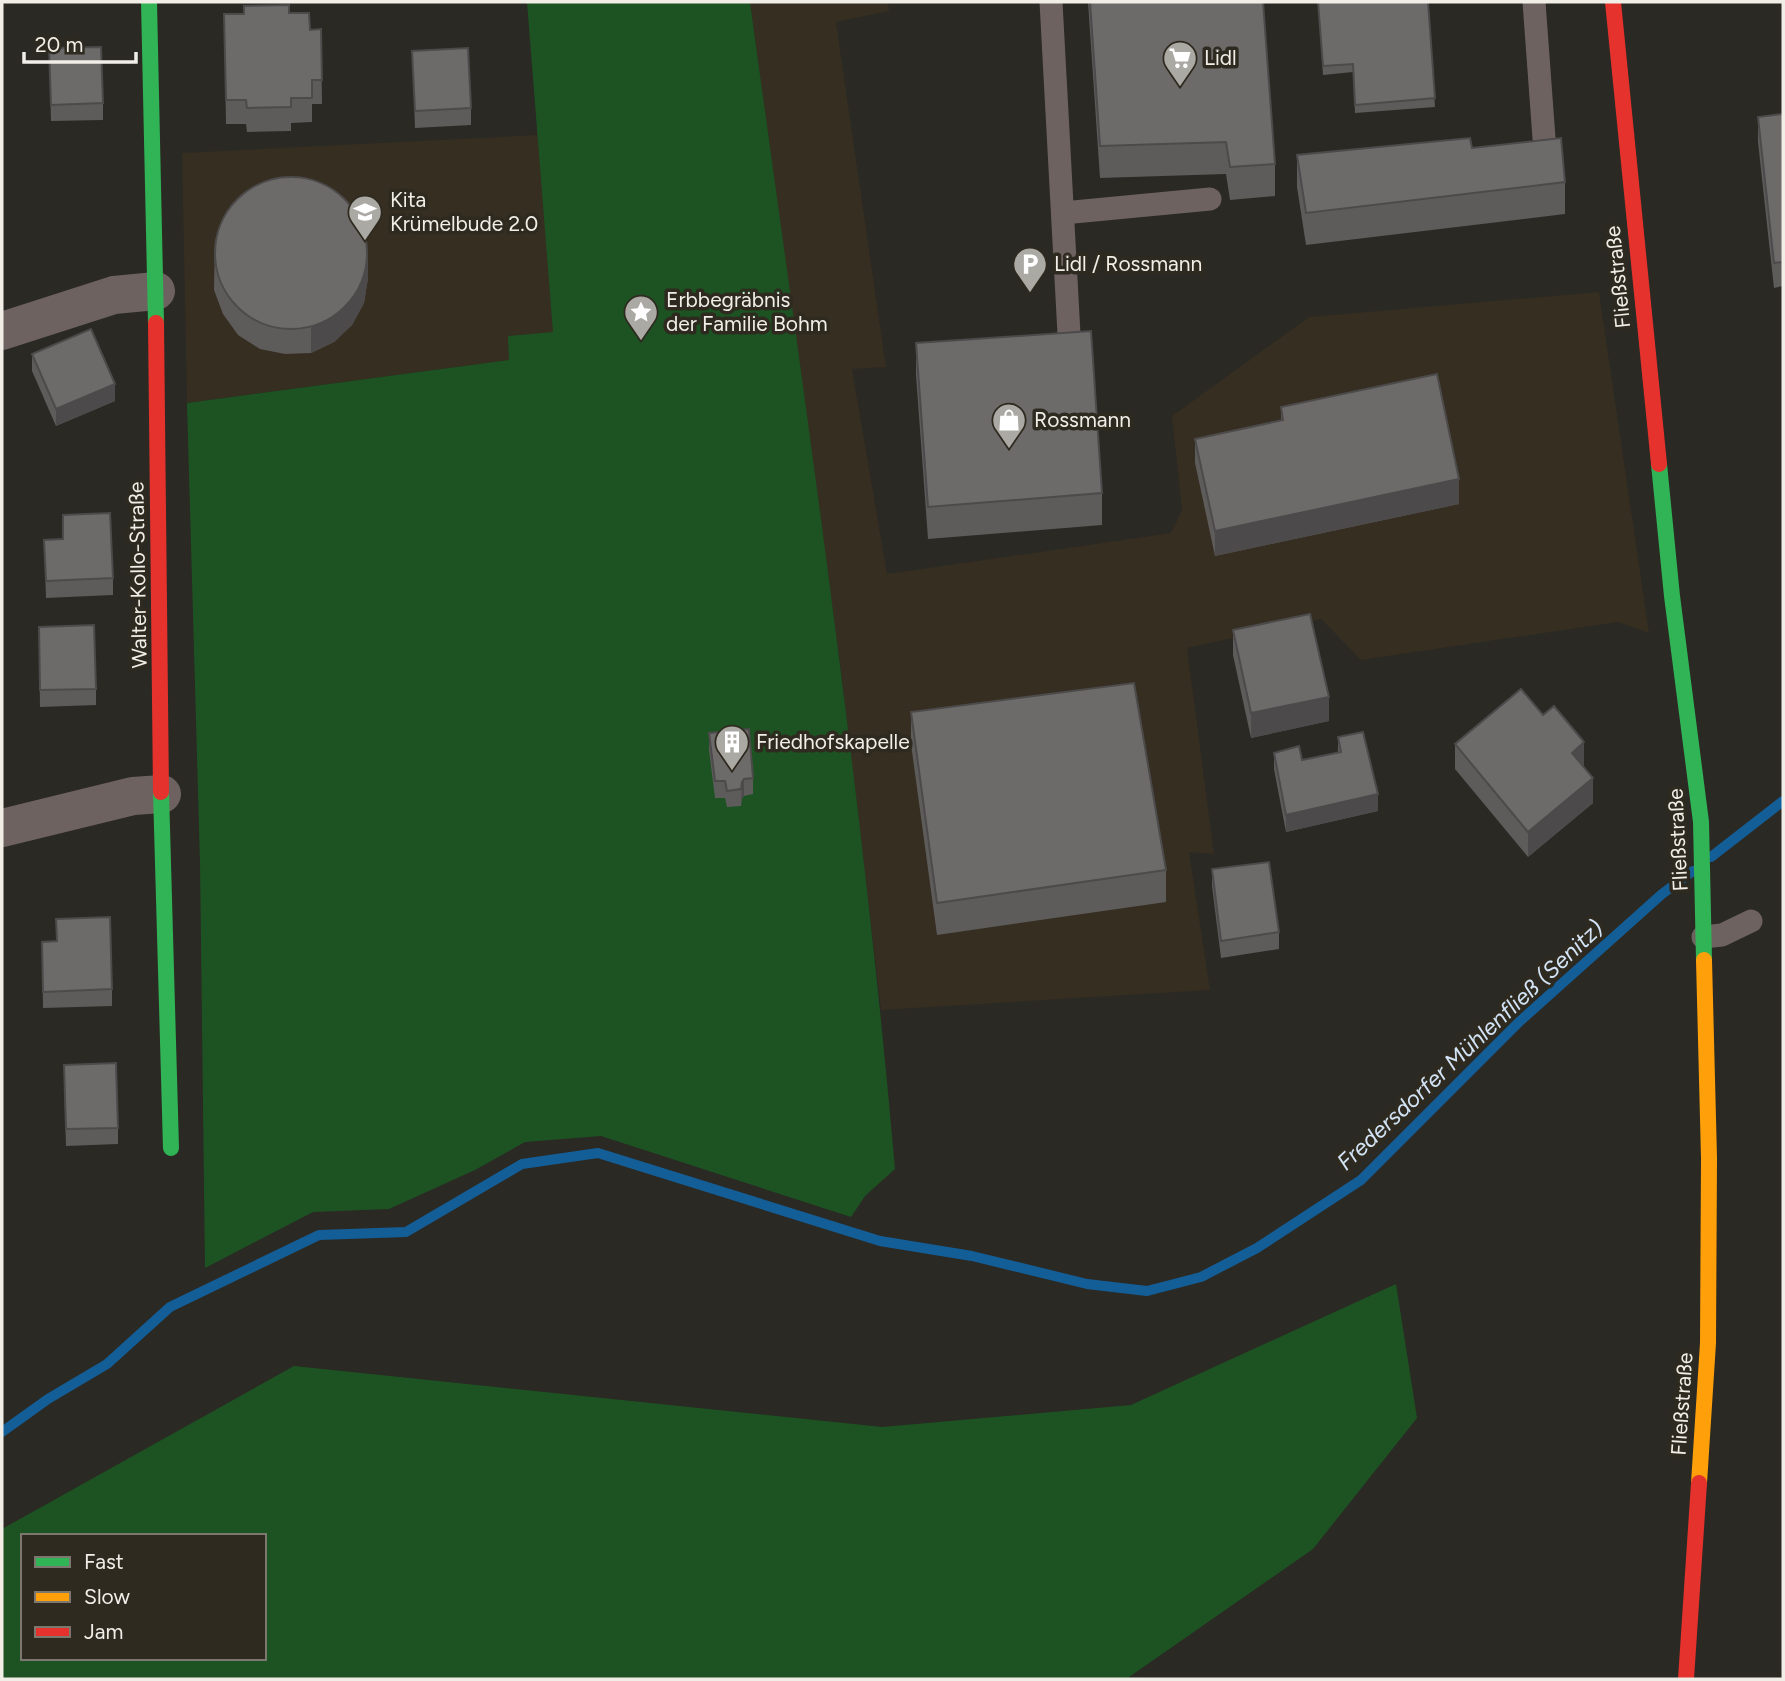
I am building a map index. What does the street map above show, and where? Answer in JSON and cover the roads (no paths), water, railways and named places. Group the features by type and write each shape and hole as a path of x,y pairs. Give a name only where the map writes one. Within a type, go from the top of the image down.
{"street":[{"name":"Walter-Kollo-Straße","path":"149,2 156,291 162,863 171,1148"},
{"name":"Fließstraße","path":"1613,2 1672,596 1701,822 1709,1158 1707,1343 1686,1679"},
{"path":"2,331 114,295 156,291"},
{"path":"2,828 133,796 162,794"}],"lane":[{"path":"1051,2 1069,334"},
{"path":"1534,2 1544,138"},
{"path":"1063,213 1210,199"},
{"path":"1703,929 1722,935 1751,921"}],"waterway":[{"name":"Fredersdorfer Mühlenfließ (Senitz)","path":"1711,857 1783,801"},
{"name":"Fredersdorfer Mühlenfließ (Senitz)","path":"2,1432 48,1399 107,1364 170,1307 319,1235 406,1232 522,1164 598,1153 880,1241 972,1256 1087,1284 1147,1291 1201,1277 1257,1248 1361,1180 1519,1022 1662,894 1693,871"}],"place":[{"name":"Lidl","path":"1180,88"},
{"name":"Kita Krümelbude 2.0","path":"365,242"},
{"name":"Lidl / Rossmann","path":"1030,294"},
{"name":"Erbbegräbnis der Familie Bohm","path":"641,342"},
{"name":"Rossmann","path":"1009,450"},
{"name":"Friedhofskapelle","path":"732,772"}]}
